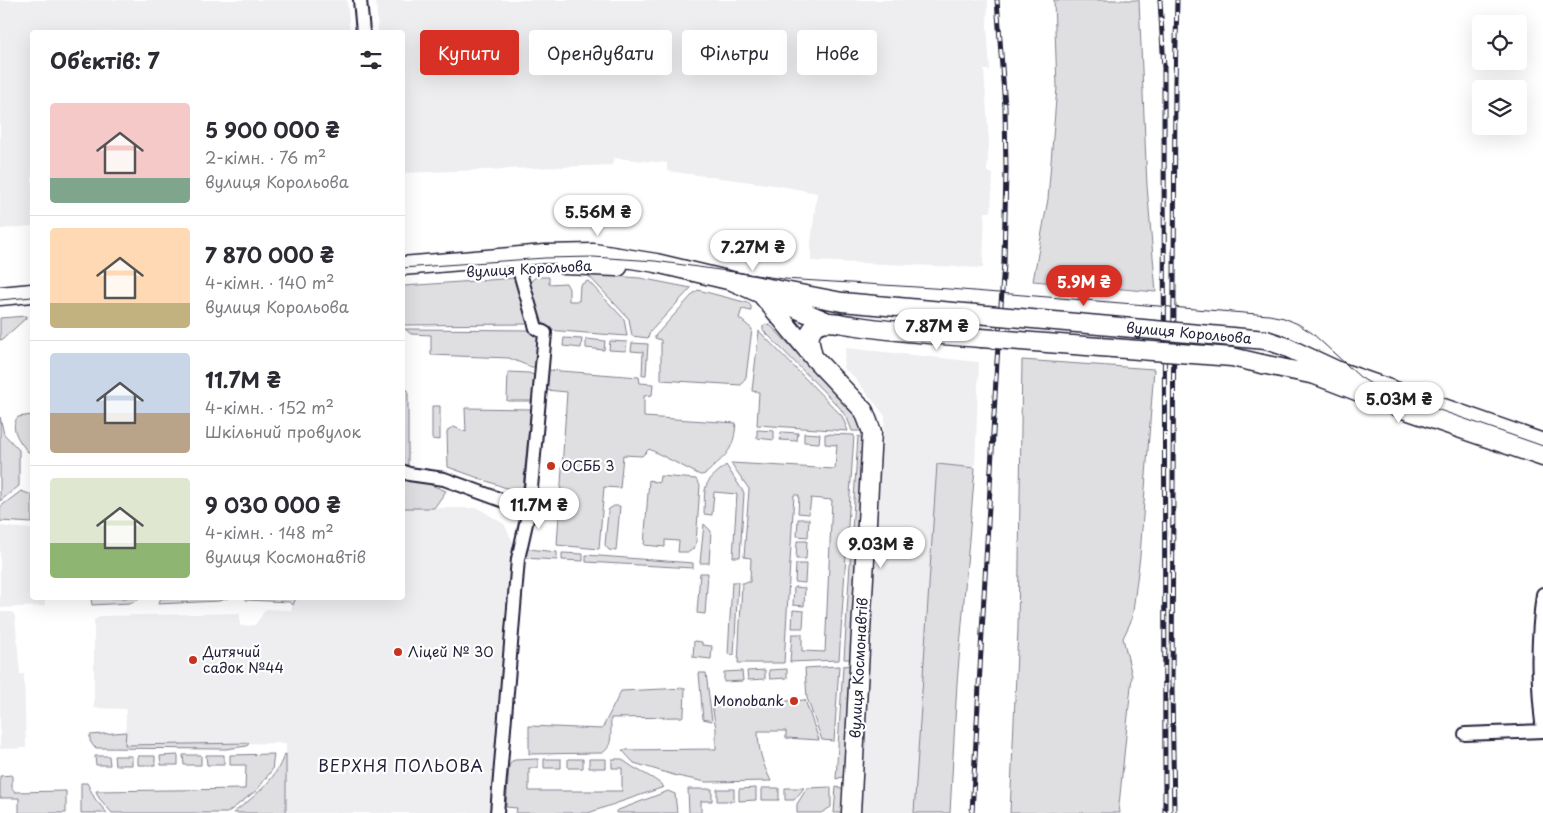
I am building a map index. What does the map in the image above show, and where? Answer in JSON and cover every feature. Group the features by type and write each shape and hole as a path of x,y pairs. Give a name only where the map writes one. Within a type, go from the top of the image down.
{"main road":[{"name":"вулиця Корольова","path":"405,277 594,253 656,262 732,281 842,302 1266,340 1284,346 1338,371 1543,443"},
{"name":"вулиця Корольова","path":"405,266 516,262 642,269 761,294 828,322 896,331 1232,357 1315,375 1406,410 1543,456"},
{"path":"732,281 761,294"},
{"path":"790,292 828,322"},
{"path":"0,296 30,293"},
{"name":"вулиця Космонавтів","path":"761,294 814,358 864,411 872,432 851,813"},
{"path":"814,358 809,336 813,328 819,323 828,322 842,302"},
{"path":"0,308 30,305"}],"street":[{"path":"360,0 364,30"},
{"path":"497,813 518,558 529,510 545,333 536,328 516,262"},
{"path":"405,472 409,474 444,479 529,510"},
{"path":"1465,734 1543,731 1538,678 1540,617 1543,594"}],"shaded area":[{"path":"0,0 347,0 350,30 30,30 30,226 0,229"},
{"path":"376,0 988,0 987,25 990,70 984,70 989,142 987,172 993,174 991,212 985,212 983,268 811,261 811,243 817,193 781,186 667,171 667,163 614,158 612,165 405,173 405,30 378,30"},
{"path":"1054,0 1139,0 1147,186 1156,292 1033,281 1048,199 1057,87"},
{"path":"587,274 640,278 691,288 650,332 648,338 632,336 629,319"},
{"path":"536,277 549,277 549,284 566,283 569,289 569,301 579,301 580,285 588,281 624,319 627,336 547,330 541,326 529,287 531,281"},
{"path":"517,278 529,323 405,325 405,286"},
{"path":"698,290 748,303 751,306 751,311 742,309 739,318 752,329 746,377 741,385 661,380 661,340 655,338 655,336"},
{"path":"26,316 26,318 0,340 0,318"},
{"path":"766,324 771,326 856,413 864,431 852,431 848,420 840,408 763,330 763,326"},
{"path":"405,329 532,330 539,335 538,367 531,367 509,358 431,355 431,335 411,334"},
{"path":"759,331 842,416 848,431 757,425 759,392 752,391"},
{"path":"564,338 582,339 581,348 563,346"},
{"path":"586,339 605,341 604,350 586,348"},
{"path":"610,341 627,342 626,351 609,350"},
{"path":"632,343 648,344 646,375 642,375 643,352 631,351"},
{"path":"846,348 979,362 975,468 937,465 914,813 858,813 874,551 885,416 853,376 843,368"},
{"path":"1022,360 1154,369 1140,556 1132,619 1123,638 1132,676 1119,805 1120,813 1010,813 1018,629"},
{"path":"548,370 639,377 640,383 653,384 652,395 644,396 644,417 736,423 730,448 706,474 702,475 649,449 642,456 623,455 620,488 604,487 599,549 557,545 567,392 546,390"},
{"path":"508,372 529,373 536,376 533,401 507,401"},
{"path":"405,390 408,390 408,472 405,468"},
{"path":"432,406 440,406 440,440 432,439"},
{"path":"465,408 531,409 522,496 516,496 509,489 448,467 447,432 454,427 466,432"},
{"path":"30,415 30,452 22,444 15,431 15,421 18,417"},
{"path":"0,417 4,434 19,450 19,486 0,501"},
{"path":"757,430 774,431 774,440 757,438"},
{"path":"781,432 798,433 797,441 780,440"},
{"path":"804,433 820,434 819,443 804,442"},
{"path":"825,434 854,435 839,660 790,662 792,634 802,634 802,651 825,652 832,500 811,498 809,514 798,513 799,495 794,495 784,663 738,663 742,583 750,582 751,558 744,557 749,489 731,463 835,469 837,445 825,444"},
{"path":"858,436 864,438 852,659 844,659"},
{"path":"937,464 975,468 957,683 950,813 914,813"},
{"path":"726,465 744,493 740,557 733,557 737,494 714,492 712,515 704,514 706,485"},
{"path":"405,474 446,491 434,508 405,508"},
{"path":"660,476 696,479 700,485 696,543 695,547 689,552 678,552 679,541 665,540 665,547 644,545 649,480 659,483"},
{"path":"21,491 30,494 30,523 0,521 0,507"},
{"path":"614,506 620,506 616,551 609,550 605,545 608,512"},
{"name":"Ліцей № 30","path":"405,508 478,508 504,524 514,544 490,813 286,813 286,743 125,745 126,709 94,708 94,620 101,616 240,613 240,626 255,625 266,609 291,610 295,600 405,600"},
{"path":"798,519 809,519 808,537 797,536"},
{"path":"704,524 711,531 709,563 700,563"},
{"path":"0,526 30,529 30,600 46,600 44,606 0,608"},
{"path":"797,541 807,541 806,559 796,559"},
{"path":"528,549 557,552 557,560 524,558"},
{"path":"562,553 583,554 583,561 562,560"},
{"path":"586,555 693,563 693,568 586,562"},
{"path":"796,564 806,564 805,583 795,582"},
{"path":"700,573 708,573 705,614 697,613"},
{"path":"732,582 738,582 734,655 728,654"},
{"path":"794,587 805,588 804,606 793,605"},
{"path":"91,600 138,600 130,603 92,605"},
{"path":"160,600 222,600 219,601 158,604"},
{"path":"246,600 295,600 293,605 289,602"},
{"path":"793,610 804,611 803,628 792,628"},
{"path":"0,612 12,612 15,616 20,674 24,674 26,748 0,749"},
{"path":"694,641 702,642 702,645 712,646 711,659 693,657"},
{"path":"851,665 845,776 836,779 843,666"},
{"path":"839,666 834,741 822,740 807,698 805,668"},
{"path":"787,669 787,678 770,679 769,670"},
{"path":"765,670 765,679 748,680 747,671"},
{"path":"742,671 743,681 724,682 724,672"},
{"path":"699,673 706,673 712,721 703,719"},
{"path":"685,688 684,714 682,717 611,718 610,742 602,753 529,754 529,726 602,729 621,691"},
{"path":"805,700 819,740 786,738 786,731 758,731 761,757 771,781 706,782 677,776 634,763 622,750 716,749 716,729 712,705"},
{"path":"126,732 125,745 249,743 247,746 226,749 97,748 90,741 90,735"},
{"path":"274,754 272,770 257,790 227,813 112,813 99,798 96,791 245,789 246,765 230,765 230,755"},
{"path":"286,754 286,813 233,813 270,780"},
{"path":"178,755 178,765 161,765 160,756"},
{"path":"183,755 201,755 201,765 184,765"},
{"path":"206,755 224,755 224,765 207,765"},
{"path":"95,756 109,756 110,765 96,765"},
{"path":"114,756 132,756 132,765 115,765"},
{"path":"138,756 155,756 155,765 138,765"},
{"path":"538,759 538,768 529,768 529,791 622,791 622,768 612,768 612,759 622,759 664,787 588,813 516,813 517,808 506,807 509,766 515,760"},
{"path":"544,759 561,759 561,768 544,768"},
{"path":"568,759 583,759 583,768 568,768"},
{"path":"589,759 606,759 606,768 589,768"},
{"path":"12,775 12,788 15,792 66,791 66,813 19,813 19,798 0,798 0,776"},
{"path":"81,783 87,783 95,799 107,813 81,813"},
{"path":"831,787 831,807 821,813 797,813 797,804 807,788"},
{"path":"836,787 844,789 843,813 834,813"},
{"path":"756,788 756,800 739,801 739,789"},
{"path":"762,788 779,788 779,800 762,800"},
{"path":"785,788 804,788 794,800 785,800"},
{"path":"688,789 712,789 712,801 701,801 701,813 689,813"},
{"path":"717,789 734,789 734,801 717,801"},
{"path":"668,791 675,794 677,813 616,813 616,811"}],"tram line":[{"path":"405,268 545,258 593,257 655,261 784,279 949,289 1269,315 1284,318 1312,333 1360,377 1379,389 1543,446"},
{"path":"0,300 30,297"}],"railway":[{"path":"972,813 1004,263 1005,107 997,0"},
{"path":"1160,0 1164,68 1165,813"},
{"path":"1174,813 1172,690 1177,0"}],"place":[{"name":"ОСББ 3","path":"551,466"},
{"name":"Ліцей № 30","path":"398,652"},
{"name":"Дитячий садок №44","path":"193,660"},
{"name":"Monobank","path":"794,701"}],"district":[{"name":"ВЕРХНЯ ПОЛЬОВА","path":"401,766"}]}
